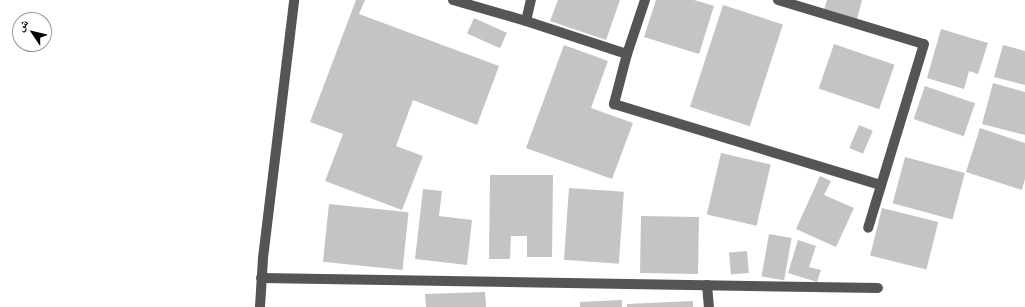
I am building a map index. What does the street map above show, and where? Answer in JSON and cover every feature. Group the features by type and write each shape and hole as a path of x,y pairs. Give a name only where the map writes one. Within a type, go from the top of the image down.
{"street":[{"path":"260,307 262,278 294,0"},
{"path":"452,0 526,21 627,54"},
{"path":"526,21 531,0"},
{"path":"645,0 627,54 614,104 881,185"},
{"path":"778,0 924,44 868,228"},
{"path":"262,278 878,288"},
{"path":"707,285 709,307"}],"building":[{"path":"356,0 365,0 359,14 499,66 477,125 413,100 396,146 423,156 402,210 325,181 343,134 310,122"},
{"path":"558,0 620,0 606,40 550,21"},
{"path":"656,0 694,0 714,6 699,54 644,37"},
{"path":"827,0 862,0 857,19 824,10"},
{"path":"723,5 783,24 750,126 690,107"},
{"path":"474,18 507,33 500,48 467,34"},
{"path":"941,29 988,43 978,74 969,71 964,89 927,78"},
{"path":"834,44 895,65 879,109 819,88"},
{"path":"564,45 608,61 591,108 633,123 612,179 526,148"},
{"path":"1003,45 1025,51 1025,85 994,77"},
{"path":"993,83 1025,92 1025,135 982,124"},
{"path":"925,86 975,103 964,136 914,119"},
{"path":"859,125 873,131 863,154 849,148"},
{"path":"980,128 1025,143 1025,179 1022,190 966,172"},
{"path":"721,153 771,164 757,226 707,214"},
{"path":"905,157 965,173 952,219 893,203"},
{"path":"490,175 553,175 552,257 527,257 527,236 511,236 510,259 489,259"},
{"path":"820,176 831,181 824,195 854,208 836,247 796,229"},
{"path":"569,188 624,192 619,264 564,260"},
{"path":"423,189 442,191 439,216 472,220 467,265 415,259"},
{"path":"329,204 409,212 402,270 323,262"},
{"path":"882,208 938,222 926,270 870,256"},
{"path":"641,216 699,217 698,274 640,273"},
{"path":"769,234 792,238 784,280 762,276"},
{"path":"798,240 816,246 809,267 821,270 817,282 788,273"},
{"path":"747,251 749,273 731,274 729,253"},
{"path":"485,292 486,307 426,307 425,294"},
{"path":"622,300 622,307 580,307 580,302"},
{"path":"693,301 693,307 627,307 627,304"}]}
